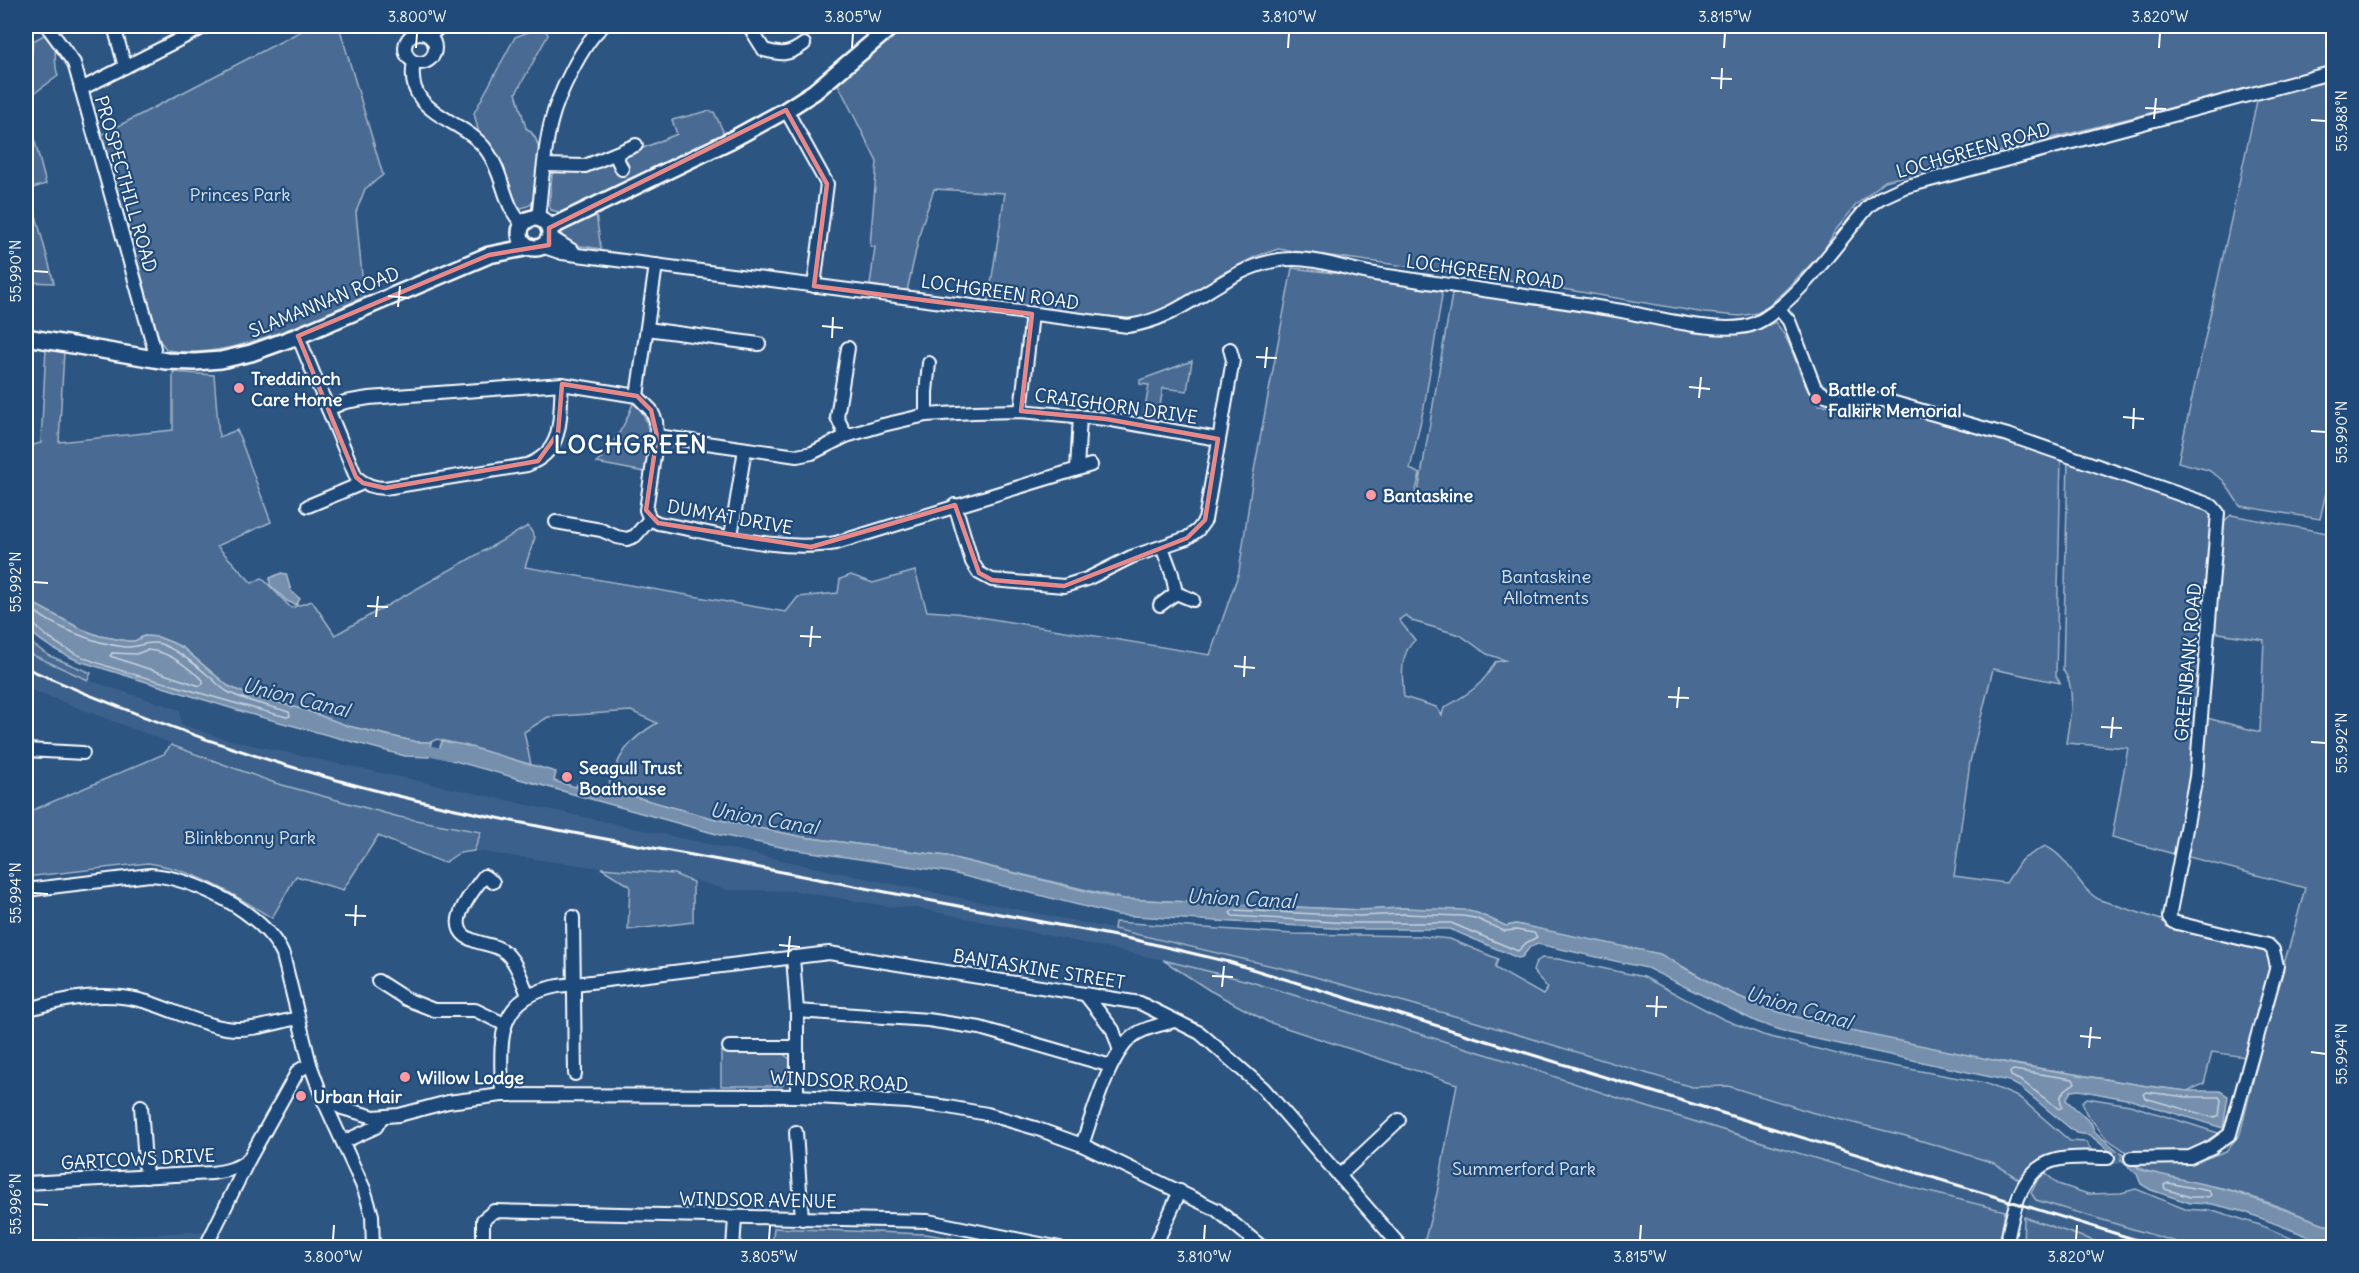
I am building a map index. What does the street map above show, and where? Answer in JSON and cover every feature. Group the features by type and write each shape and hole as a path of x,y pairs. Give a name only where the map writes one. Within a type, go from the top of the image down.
{"main road":[{"name":"SLAMANNAN ROAD","path":"26,337 153,359 184,362 220,360 298,336 541,235 731,140 814,92 892,26"},
{"name":"SLAMANNAN ROAD","path":"489,255 521,229 529,219 541,235"},
{"path":"521,229 523,241 541,235"}],"street":[{"name":"PROSPECTHILL ROAD","path":"47,26 74,63 154,348 153,359"},
{"path":"114,26 124,67"},
{"path":"81,89 206,26"},
{"path":"429,36 441,26"},
{"path":"541,235 544,165 551,119 576,63 597,31 603,26"},
{"path":"749,26 764,50 782,55 804,44"},
{"path":"422,33 429,36 435,43 435,52 423,63 414,62 408,56 405,48 407,40 413,34 422,33"},
{"path":"414,62 412,73 421,100 433,112 478,140 487,150 521,229"},
{"name":"LOCHGREEN ROAD","path":"541,235 579,255 1128,326 1146,324 1165,316 1233,274 1248,268 1281,259 1298,259 1704,326 1732,328 1755,324 1779,309 1869,206 1904,187 2334,72"},
{"path":"786,110 827,184 814,286"},
{"path":"544,165 585,166 636,145"},
{"path":"615,154 622,169"},
{"path":"328,409 345,402 369,398 562,384 637,396 656,265"},
{"name":"GREENBANK ROAD","path":"1779,309 1793,330 1806,370 1815,388 1825,395 1856,401 1884,400 2011,435 2205,503 2212,506 2218,513 2196,777 2169,917 2173,922 2268,945 2273,950 2277,966 2230,1134 2212,1147 2190,1157 2131,1158"},
{"path":"1021,411 1032,314"},
{"path":"647,329 759,344"},
{"path":"298,336 356,477 363,483 386,488 526,465 538,461 553,445 558,434 562,384"},
{"path":"955,505 972,562 979,573 992,580 1064,586 1087,579 1131,557 1187,538 1198,530 1205,520 1233,360 1226,347"},
{"path":"846,436 837,417 848,348"},
{"path":"926,416 929,363"},
{"name":"DUMYAT DRIVE","path":"637,396 651,410 656,422 657,436 646,510 650,519 658,523 787,546 811,547 836,543 1091,465"},
{"name":"CRAIGHORN DRIVE","path":"657,436 797,456 812,453 846,436 926,416 1021,411 1080,416 1218,439"},
{"path":"1077,469 1080,416"},
{"path":"731,536 745,449"},
{"path":"308,506 363,483"},
{"path":"556,522 601,530 617,537 627,538 636,536 650,519"},
{"path":"1162,547 1173,574 1176,593"},
{"path":"1176,593 1193,600"},
{"path":"1160,605 1176,593"},
{"path":"26,750 65,756 83,753"},
{"path":"26,890 150,875 167,876 196,886 242,911 265,928 277,942 290,981 310,1065 322,1097 364,1189 372,1215 373,1248"},
{"path":"494,882 484,876 460,908 459,926 473,940 491,945 508,955 528,995 509,1013 504,1024 501,1036 502,1095"},
{"path":"573,917 575,1074"},
{"name":"BANTASKINE STREET","path":"528,995 541,989 829,953 1140,1003 1200,1034 1263,1088 1402,1248"},
{"path":"793,957 797,1011 797,1096"},
{"path":"378,981 406,999 434,1010 475,1010 504,1024"},
{"path":"1085,994 1113,1030 1120,1051"},
{"path":"26,1010 80,997 101,995 144,1001 225,1028 247,1029 298,1018"},
{"path":"797,1011 928,1020 980,1028 1111,1066"},
{"path":"1082,1145 1111,1066 1120,1051 1135,1034 1175,1020"},
{"path":"729,1047 797,1047"},
{"path":"205,1248 249,1159 298,1071 310,1065"},
{"name":"WINDSOR ROAD","path":"322,1097 360,1114 382,1117 476,1097 502,1095 797,1096 908,1102 948,1107 1016,1122 1082,1145 1217,1210 1263,1248"},
{"path":"141,1106 146,1177"},
{"name":"WINDSOR ROAD","path":"343,1142 376,1127 382,1117"},
{"path":"1338,1176 1399,1119"},
{"path":"796,1132 802,1219"},
{"path":"2006,1248 2023,1186 2033,1173 2055,1160 2108,1158"},
{"name":"GARTCOWS DRIVE","path":"26,1183 227,1171 240,1166 249,1159"},
{"path":"1154,1248 1180,1191"},
{"name":"WINDSOR AVENUE","path":"483,1248 483,1220 494,1211 928,1221 1060,1248"},
{"path":"733,1248 735,1218"}],"highlighted area":[{"path":"786,110 827,184 814,286 1032,314 1021,411 1106,419 1218,439 1205,520 1187,538 1064,586 992,580 979,573 955,505 811,547 658,523 646,510 657,436 651,410 637,396 562,384 558,433 538,461 385,488 363,483 356,477 298,336 489,255 549,245 549,228"}],"shaded area":[{"path":"26,652 88,680 180,710 181,724 225,739 873,880 1114,929 1294,971 1476,1022 1691,1087 1728,1086 1814,1113 1906,1136 1994,1163 2020,1180 2014,1185 2009,1195 2000,1241 1996,1247 1881,1215 1268,1022 1209,990 1163,960 918,908 886,906 796,891 727,890 674,874 601,868 474,851 480,832 399,817 275,783 26,688"},
{"path":"2031,1193 2036,1200 2193,1247 2112,1247 2094,1243 2024,1217"},
{"path":"203,1231 204,1238 201,1247 26,1248 26,1242"}],"green space":[{"name":"Princes Park","path":"311,26 339,26 383,175 365,189 356,212 364,297 293,327 241,345 190,352 167,350 160,341 101,135"},
{"path":"544,26 548,35 516,93 526,128 533,134 539,151 539,170 534,199 530,205 522,208 514,206 479,134 474,113 515,37"},
{"path":"903,26 2334,26 2333,66 1885,181 1856,205 1835,231 1823,252 1769,306 1757,313 1740,316 1705,313 1503,279 1278,249 1257,256 1221,274 1164,313 1128,321 988,303 1005,193 934,189 921,228 907,291 870,285 875,247 870,246 877,162 838,84 881,43"},
{"path":"44,35 55,44 58,76 26,99 26,66 31,58 33,41"},
{"path":"2333,78 2334,457 2320,519 2240,506 2223,480 2208,470 2178,462 2258,96"},
{"path":"26,107 46,184 29,189 54,283 26,282"},
{"path":"708,111 714,112 723,131 719,139 563,213 551,210 549,205 552,174 558,170 585,172 677,134 672,120"},
{"path":"596,214 601,249 568,244 561,239 565,229"},
{"name":"Bantaskine Allotments","path":"1292,268 1401,281 1439,289 1442,295 1425,402 1410,469 1420,474 1414,498 1417,499 1452,294 1459,288 1746,331 1759,330 1775,322 1788,342 1811,396 1818,405 1882,407 1921,414 2061,457 2056,676 2060,683 1993,669 1970,762 1954,876 2006,883 2021,860 2045,846 2061,857 2085,888 2100,900 2161,920 2181,931 2266,952 2272,959 2270,976 2245,1057 2212,1052 2204,1084 2187,1091 2147,1086 1961,1055 1841,1029 1767,1009 1720,988 1673,961 1516,924 1506,926 1477,913 1403,908 1360,910 1124,899 946,856 803,837 715,819 612,791 609,784 626,748 639,735 657,723 631,711 548,717 524,732 531,765 437,739 431,742 417,742 348,726 305,710 246,694 228,686 183,648 173,643 158,637 144,636 135,641 127,641 100,636 81,629 36,605 26,593 26,447 41,443 46,348 64,351 59,442 173,430 173,372 214,375 219,437 237,430 271,522 217,546 252,583 262,578 291,608 312,601 335,635 528,526 535,537 525,567 786,612 798,597 838,593 840,579 851,575 873,583 915,571 927,611 956,613 1210,655 1239,572 1253,476","holes":["1406,615 1412,621 1460,635 1487,654 1505,660 1495,662 1479,684 1444,708 1442,715 1436,707 1404,697 1402,674 1404,659 1415,640 1399,620"]},
{"path":"1192,361 1187,391 1163,388 1157,423 1143,420 1149,385 1140,384 1140,380"},
{"path":"633,403 645,417 648,426 649,444 645,472 597,463 618,435"},
{"path":"2068,461 2202,508 2212,515 2192,777 2174,854 2112,837 2128,748 2066,743 2071,696 2068,678 2063,670"},
{"path":"2231,515 2333,534 2333,1227 2230,1190 2166,1178 2133,1163 2199,1161 2226,1151 2240,1134 2275,991 2305,888 2185,856 2204,752 2207,718 2260,732 2264,640 2213,632 2222,523"},
{"path":"26,640 50,656 91,673 88,680 26,652"},
{"name":"Blinkbonny Park","path":"171,745 275,783 399,817 481,832 474,851 459,853 444,863 378,836 343,890 296,876 272,918 213,884 181,871 148,863 26,877 26,813 164,754"},
{"path":"601,868 674,874 693,882 693,922 628,930 630,886"},
{"path":"1115,922 1293,934 1419,936 1450,939 1498,959 1495,968 1543,995 1548,988 1533,971 1536,962 1542,958 1558,959 1644,977 1723,1019 1763,1035 1861,1060 1985,1083 2020,1098 2070,1141 2086,1142 2092,1151 2060,1153 2044,1158 2020,1180 1994,1163 1906,1136 1814,1113 1728,1086 1692,1087 1476,1022 1294,971 1114,929"},
{"name":"Summerford Park","path":"1163,960 1248,981 1505,1060 1621,1099 1913,1188 2005,1211 2000,1241 1996,1248 1423,1247 1437,1193 1457,1084 1268,1022 1209,990"},
{"path":"721,1052 783,1054 790,1059 789,1079 782,1086 721,1086"},
{"path":"2087,1098 2130,1105 2218,1133 2193,1150 2128,1153 2106,1138 2086,1113 2082,1102"},
{"path":"2045,1173 2058,1184 2088,1194 2121,1193 2136,1189 2185,1209 2216,1211 2260,1225 2312,1247 2193,1247 2036,1200 2031,1193 2037,1181"},
{"path":"2024,1217 2112,1247 2023,1247"},
{"path":"774,1228 926,1234 1003,1247 772,1247"}],"water":[{"path":"281,573 286,574 291,591 300,599 296,605 287,601 270,585 270,578"},
{"path":"26,593 36,605 81,629 100,636 127,641 135,641 144,636 158,637 173,643 183,648 228,686 246,694 305,710 348,726 417,742 431,742 429,757 405,756 250,714 79,661 49,646 29,628 24,608"},
{"path":"442,741 464,745 556,772 554,781 576,787 578,781 715,819 803,837 946,856 1124,899 1360,910 1403,908 1464,910 1477,913 1506,926 1516,924 1660,954 1720,988 1767,1009 1841,1029 2017,1065 2147,1086 2187,1091 2220,1091 2228,1096 2223,1128 2131,1100 2079,1090 2071,1091 2066,1100 2091,1123 2095,1132 2141,1170 2229,1190 2333,1227 2333,1246 2245,1212 2212,1204 2190,1203 2151,1190 2141,1184 2137,1174 2090,1135 2076,1133 2020,1087 2009,1081 1789,1033 1757,1022 1647,968 1538,944 1530,947 1522,957 1518,958 1450,929 1348,929 1118,915 948,872 791,849 720,835 437,756"}],"waterway":[{"name":"Union Canal","path":"417,748 451,755"}],"tunnel":[{"path":"2108,1158 2131,1158"}],"railway":[{"path":"26,668 205,739 297,769 390,794 477,814 1136,940 1229,962 2163,1248"}],"place":[{"name":"Treddinoch Care Home","path":"239,388"},
{"name":"Battle of Falkirk Memorial","path":"1816,399"},
{"name":"Bantaskine","path":"1371,495"},
{"name":"Seagull Trust Boathouse","path":"567,777"},
{"name":"Willow Lodge","path":"405,1077"},
{"name":"Urban Hair","path":"301,1096"}],"district":[{"name":"LOCHGREEN","path":"631,444"}]}
